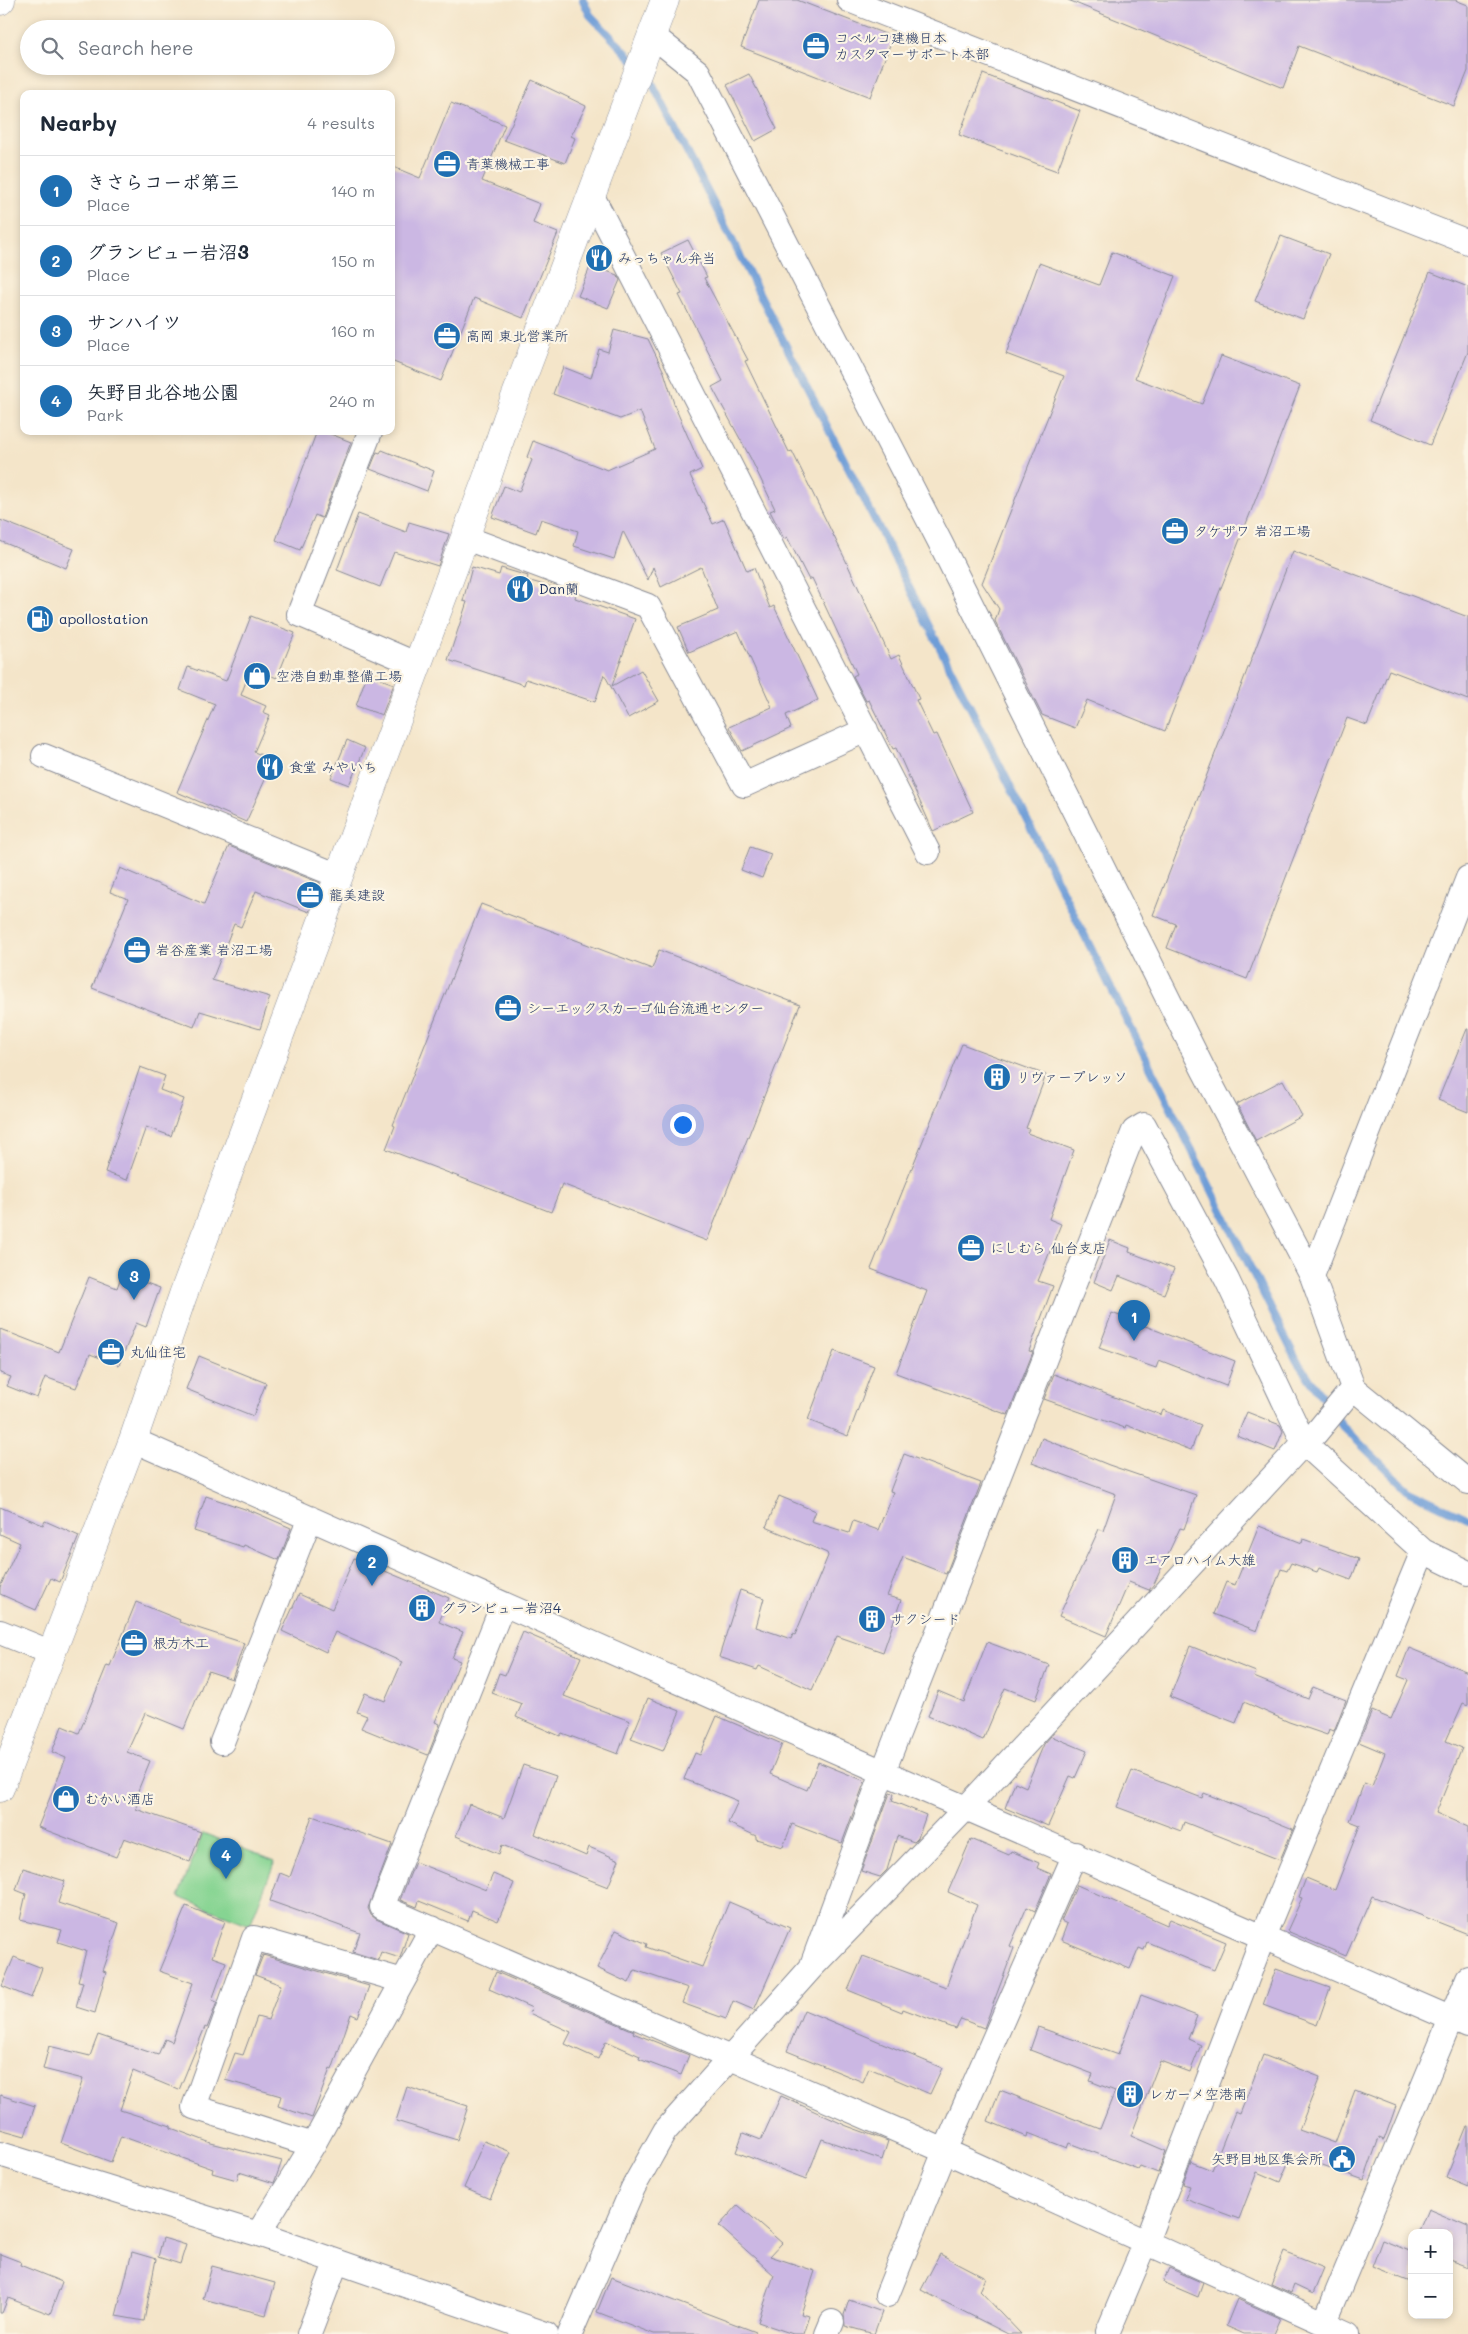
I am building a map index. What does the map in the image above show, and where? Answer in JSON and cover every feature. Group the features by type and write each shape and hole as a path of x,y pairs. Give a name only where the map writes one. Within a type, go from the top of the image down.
{"street":[{"path":"0,1788 133,1440 183,1295 269,1070 591,194 665,0"},
{"path":"849,0 1468,242"},
{"path":"651,37 698,72 941,544 1203,1069 1312,1276 1353,1388 1468,1482"},
{"path":"591,194 928,852"},
{"path":"369,435 299,614 418,665"},
{"path":"466,538 648,606 744,784 866,730"},
{"path":"44,756 340,876"},
{"path":"1312,1276 1468,878"},
{"path":"811,1968 883,1772 1134,1131 1144,1125 1310,1438 1423,1551 1468,1572"},
{"path":"570,2334 633,2188 665,2131 732,2059 811,1968 967,1807 1310,1438 1353,1388"},
{"path":"133,1440 883,1772 1460,2023"},
{"path":"222,1742 310,1518"},
{"path":"1108,2332 1146,2242 1263,1937 1423,1551"},
{"path":"503,1604 382,1907 945,2151 1348,2334"},
{"path":"0,1632 52,1652"},
{"path":"887,2295 945,2151 1075,1854"},
{"path":"258,2234 313,2145 432,1928"},
{"path":"313,2145 194,2107 254,1938 404,1981"},
{"path":"1325,2322 1460,2023 1468,1978"},
{"path":"0,2154 258,2234 336,2263 546,2334"},
{"path":"309,2334 336,2263"}],"green space":[{"path":"203,1833 275,1861 250,1925 178,1897"}],"building":[{"path":"759,0 797,0 893,37 870,97 741,47"},
{"path":"1068,0 1455,0 1468,5 1468,71 1454,106 1299,46 1283,88"},
{"path":"749,74 777,129 755,141 727,85"},
{"path":"983,74 1080,111 1057,171 959,135"},
{"path":"532,80 586,106 571,136 575,138 565,163 504,140"},
{"path":"451,103 505,125 482,181 540,204 533,223 558,233 523,318 474,298 441,381 395,363 395,168 420,178"},
{"path":"1281,236 1329,254 1303,319 1255,301"},
{"path":"688,240 707,277 704,278 748,360 745,361 789,452 792,451 846,561 891,659 899,655 919,699 916,700 933,735 937,734 973,812 933,831 896,748 893,749 869,700 866,701 853,676 857,674 812,578 809,580 787,537 784,539 770,511 775,509 751,459 712,387 723,381 679,295 682,294 661,253"},
{"path":"1112,252 1175,276 1135,378 1202,404 1221,356 1300,386 1165,731 1087,700 1075,728 1042,715 995,621 999,609 982,583 1064,376 1006,354 1039,263 1099,285"},
{"path":"591,265 617,275 620,280 608,308 578,296"},
{"path":"1430,272 1468,287 1468,352 1430,445 1370,420"},
{"path":"614,330 648,339 664,372 675,407 702,469 690,475 713,524 724,519 747,571 754,568 770,608 774,606 818,700 786,715 791,728 742,751 729,727 772,707 738,631 689,652 678,627 718,610 701,567 661,587 653,567 648,580 623,531 614,559 574,546 578,531 541,519 536,533 492,517 504,486 519,492 532,460 527,457 533,441 607,470 655,449 640,411 620,419 553,394 563,367 591,378 599,349 608,352"},
{"path":"315,435 333,435 351,442 322,518 315,515 300,550 276,540"},
{"path":"382,450 434,471 427,491 370,469 377,452 380,453"},
{"path":"358,514 406,532 409,522 449,534 438,566 394,552 380,587 337,570"},
{"path":"0,520 74,549 66,568 0,541"},
{"path":"1293,551 1468,617 1468,700 1389,670 1367,725 1347,718 1247,979 1167,948 1176,924 1153,915"},
{"path":"472,567 499,575 501,568 528,576 527,580 576,594 575,598 635,619 612,686 641,670 659,701 628,718 604,674 595,702 526,679 524,685 448,660 467,602 463,601"},
{"path":"251,616 295,633 277,678 251,668 241,695 266,706 263,712 270,715 254,752 274,760 246,822 177,792 215,704 180,690 188,667 226,681"},
{"path":"367,674 394,684 382,715 356,706"},
{"path":"347,740 365,748 349,785 331,778"},
{"path":"229,846 320,883 309,912 256,891 241,927 234,924 212,980 270,997 260,1029 200,1011 194,1027 92,988 128,899 110,892 120,868 204,904"},
{"path":"750,847 771,854 762,878 741,870"},
{"path":"481,904 652,969 659,950 800,1005 707,1241 562,1184 551,1212 386,1149 395,1126 393,1125"},
{"path":"1468,1029 1468,1112 1438,1100"},
{"path":"962,1044 1046,1075 1026,1128 1029,1129 1027,1133 1074,1150 1049,1219 1061,1224 1038,1281 1053,1286 1029,1351 1033,1352 1008,1415 896,1373 927,1291 871,1269"},
{"path":"140,1067 165,1076 160,1090 184,1099 171,1136 146,1127 127,1180 105,1172"},
{"path":"1283,1080 1302,1116 1256,1141 1237,1104"},
{"path":"1110,1240 1130,1248 1129,1252 1174,1269 1164,1294 1119,1276 1113,1290 1094,1282"},
{"path":"122,1274 160,1288 146,1327 136,1323 119,1365 90,1354 76,1388 45,1377 37,1398 7,1386 11,1377 0,1373 0,1329 59,1352 89,1277 117,1288"},
{"path":"1112,1313 1235,1361 1226,1386 1159,1360 1156,1368 1099,1348"},
{"path":"834,1351 874,1366 848,1436 808,1420"},
{"path":"199,1356 266,1383 253,1416 186,1389"},
{"path":"1054,1374 1161,1415 1163,1410 1201,1425 1191,1450 1126,1425 1125,1428 1044,1399"},
{"path":"1247,1412 1280,1425 1283,1431 1275,1451 1237,1436"},
{"path":"1042,1438 1109,1465 1196,1495 1184,1529 1180,1528 1154,1584 1149,1590 1129,1582 1106,1636 1059,1616 1099,1529 1103,1531 1116,1494 1032,1463"},
{"path":"904,1454 981,1483 946,1574 903,1557 887,1596 901,1600 883,1652 837,1636 812,1690 759,1666 757,1670 719,1657 740,1590 764,1598 756,1627 791,1639 793,1634 795,1635 828,1556 827,1553 766,1527 779,1496 815,1511 811,1521 849,1533 853,1521 878,1530 893,1492 890,1491"},
{"path":"206,1496 254,1512 291,1528 279,1560 244,1545 243,1547 194,1531"},
{"path":"0,1507 43,1525 45,1521 79,1536 60,1582 51,1578 36,1610 0,1594 0,1587 20,1543 0,1534"},
{"path":"1259,1526 1302,1543 1303,1539 1359,1559 1351,1580 1319,1568 1317,1572 1291,1563 1287,1571 1281,1569 1257,1631 1213,1614 1226,1582 1235,1585"},
{"path":"354,1558 449,1598 439,1622 463,1632 452,1658 460,1661 435,1722 440,1724 428,1755 361,1728 367,1716 357,1712 365,1693 385,1701 402,1662 335,1632 326,1652 282,1631 299,1594 332,1609"},
{"path":"136,1602 180,1620 179,1622 244,1643 232,1679 208,1671 184,1729 145,1713 127,1752 150,1761 133,1803 138,1805 136,1809 201,1832 190,1862 124,1838 116,1857 38,1827 66,1758 52,1752 62,1726 79,1733 107,1665 110,1666"},
{"path":"523,1632 581,1657 564,1696 630,1721 618,1754 562,1733 560,1736 516,1717 522,1704 492,1693 499,1673 505,1675"},
{"path":"987,1642 1049,1665 1036,1700 1005,1688 983,1740 928,1716 938,1691 964,1702"},
{"path":"1190,1646 1256,1672 1254,1677 1308,1699 1313,1687 1346,1700 1334,1731 1329,1729 1327,1735 1289,1722 1244,1702 1236,1723 1170,1697"},
{"path":"1409,1648 1468,1672 1468,1705 1463,1703 1446,1741 1462,1748 1436,1813 1468,1827 1468,1934 1372,1896 1346,1956 1287,1931 1302,1898 1299,1897 1306,1878 1335,1890 1360,1825 1350,1821 1364,1783 1372,1786 1385,1753 1359,1742 1372,1711 1391,1719 1408,1680 1398,1676"},
{"path":"648,1698 680,1711 663,1751 631,1739"},
{"path":"717,1716 782,1744 770,1774 807,1790 818,1762 865,1781 842,1843 792,1824 783,1847 756,1839 756,1836 728,1823 738,1801 684,1779 695,1753 700,1755"},
{"path":"1051,1736 1087,1751 1075,1778 1070,1776 1048,1826 1005,1808 1015,1782 1026,1787 1044,1744"},
{"path":"523,1765 556,1776 535,1834 586,1856 589,1847 619,1860 608,1887 502,1845 499,1854 456,1836 469,1804 504,1818"},
{"path":"1132,1771 1202,1798 1204,1793 1293,1829 1280,1860 1184,1822 1181,1831 1117,1807"},
{"path":"890,1793 894,1794 892,1801 926,1815 918,1838 914,1842 897,1836 887,1870 880,1877 861,1871"},
{"path":"312,1816 392,1844 368,1908 371,1915 376,1919 408,1933 400,1958 381,1952 378,1960 353,1952 360,1933 270,1901 280,1873 290,1877"},
{"path":"971,1839 1009,1855 1011,1851 1039,1863 1037,1868 1051,1874 1035,1911 1027,1907 1010,1946 1014,1948 984,2028 961,2019 956,2029 903,2009 902,2012 848,1990 863,1956 946,1987 977,1905 948,1892"},
{"path":"415,1862 486,1890 493,1874 514,1883 498,1921 472,1910 468,1921 419,1901 417,1907 400,1900"},
{"path":"23,1868 65,1881 58,1903 119,1923 103,1971 106,1972 95,2013 76,2007 83,1982 78,1981 86,1951 58,1942 62,1930 20,1920 26,1894 16,1890"},
{"path":"1077,1885 1167,1925 1170,1919 1226,1942 1214,1970 1147,1942 1144,1950 1139,1948 1130,1969 1061,1940 1067,1924 1061,1921"},
{"path":"729,1902 790,1928 754,2010 733,2001 726,2019 682,2003 688,1988 635,1970 629,1983 597,1968 616,1930 647,1944 646,1947 702,1967"},
{"path":"186,1906 225,1921 212,1957 226,1962 212,2000 217,2002 179,2090 133,2071 120,2110 171,2126 171,2128 211,2143 282,2161 274,2183 239,2172 237,2180 212,2173 213,2169 121,2136 111,2162 61,2143 83,2079 43,2069 49,2046 90,2056 98,2035 158,2055 165,2039 172,2042 193,1983 159,1971"},
{"path":"263,1955 369,1986 358,2017 351,2014 332,2070 330,2069 312,2118 278,2106 281,2096 225,2080 235,2053 243,2055 257,2017 268,2020 281,1985 255,1975"},
{"path":"14,1957 42,1968 31,1998 2,1986"},
{"path":"1276,1969 1330,1988 1317,2025 1263,2005"},
{"path":"496,1972 634,2031 633,2033 689,2055 681,2075 639,2059 640,2056 606,2041 598,2059 565,2044 571,2032 529,2013 532,2008 489,1989"},
{"path":"1141,1995 1197,2016 1188,2039 1201,2045 1190,2072 1160,2061 1131,2136 1166,2151 1158,2173 1140,2166 1138,2169 1069,2143 1067,2148 1028,2133 1027,2137 988,2121 1000,2090 1100,2129 1115,2091 1090,2081 1093,2074 1030,2050 1038,2027 1118,2055"},
{"path":"804,2010 942,2068 930,2094 869,2068 863,2082 787,2051"},
{"path":"1263,2055 1320,2077 1299,2130 1335,2143 1355,2090 1396,2106 1384,2140 1379,2138 1364,2180 1292,2154 1280,2182 1257,2172 1239,2219 1185,2199 1190,2186 1183,2184 1191,2162 1212,2170 1235,2112 1240,2114"},
{"path":"407,2087 468,2106 457,2140 396,2121"},
{"path":"0,2095 35,2106 25,2136 0,2129"},
{"path":"781,2096 847,2126 888,2141 882,2160 822,2139 806,2179 736,2152 743,2133 761,2140"},
{"path":"1468,2126 1468,2186 1446,2177"},
{"path":"484,2141 511,2152 490,2199 464,2188"},
{"path":"738,2205 782,2243 770,2256 815,2271 801,2314 810,2316 804,2334 793,2334 758,2322 774,2275 719,2226"},
{"path":"1428,2209 1468,2226 1468,2267 1453,2261 1453,2229 1420,2229"},
{"path":"163,2238 186,2245 180,2264 158,2257"},
{"path":"1382,2240 1408,2250 1408,2281 1372,2267"},
{"path":"132,2252 156,2259 144,2321 116,2316"},
{"path":"1284,2252 1324,2268 1313,2294 1294,2285 1291,2293 1271,2284"},
{"path":"0,2254 21,2262 20,2265 62,2282 50,2314 8,2298 2,2313 0,2313"},
{"path":"940,2254 986,2278 980,2291 1021,2334 1008,2334 921,2290"},
{"path":"212,2266 275,2283 266,2315 203,2299"},
{"path":"1169,2268 1203,2283 1198,2297 1163,2282"},
{"path":"611,2277 756,2332 756,2334 654,2334 597,2312"},
{"path":"1237,2299 1280,2318 1273,2334 1244,2334 1226,2326"},
{"path":"849,2300 882,2312 874,2334 845,2326 844,2315"}],"waterway":[{"path":"583,0 590,15 636,63"},
{"path":"644,72 649,77 991,748 1297,1361 1343,1427 1409,1491 1468,1519"}],"place":[{"name":"コベルコ建機日本 カスタマーサポート本部","path":"816,46"},
{"name":"青葉機械工事","path":"447,164"},
{"name":"みっちゃん弁当","path":"599,258"},
{"name":"高岡 東北営業所","path":"447,336"},
{"name":"タケザワ 岩沼工場","path":"1175,531"},
{"name":"Dan蘭","path":"520,589"},
{"name":"apollostation","path":"40,619"},
{"name":"空港自動車整備工場","path":"257,676"},
{"name":"食堂 みやいち","path":"270,767"},
{"name":"龍美建設","path":"310,895"},
{"name":"岩谷産業 岩沼工場","path":"137,950"},
{"name":"シーエックスカーゴ仙台流通センター","path":"508,1008"},
{"name":"リヴァープレッソ","path":"997,1077"},
{"name":"にしむら 仙台支店","path":"971,1248"},
{"name":"サンハイツ","path":"134,1300"},
{"name":"きさらコーポ第三","path":"1134,1341"},
{"name":"丸仙住宅","path":"111,1352"},
{"name":"エアロハイム大雄","path":"1125,1560"},
{"name":"グランビュー岩沼3","path":"372,1586"},
{"name":"グランビュー岩沼4","path":"422,1608"},
{"name":"サクシード","path":"872,1619"},
{"name":"根方木工","path":"134,1643"},
{"name":"むかい酒店","path":"66,1799"},
{"name":"矢野目北谷地公園","path":"226,1879"},
{"name":"レガーメ空港南","path":"1130,2094"},
{"name":"矢野目地区集会所","path":"1342,2159"}]}
